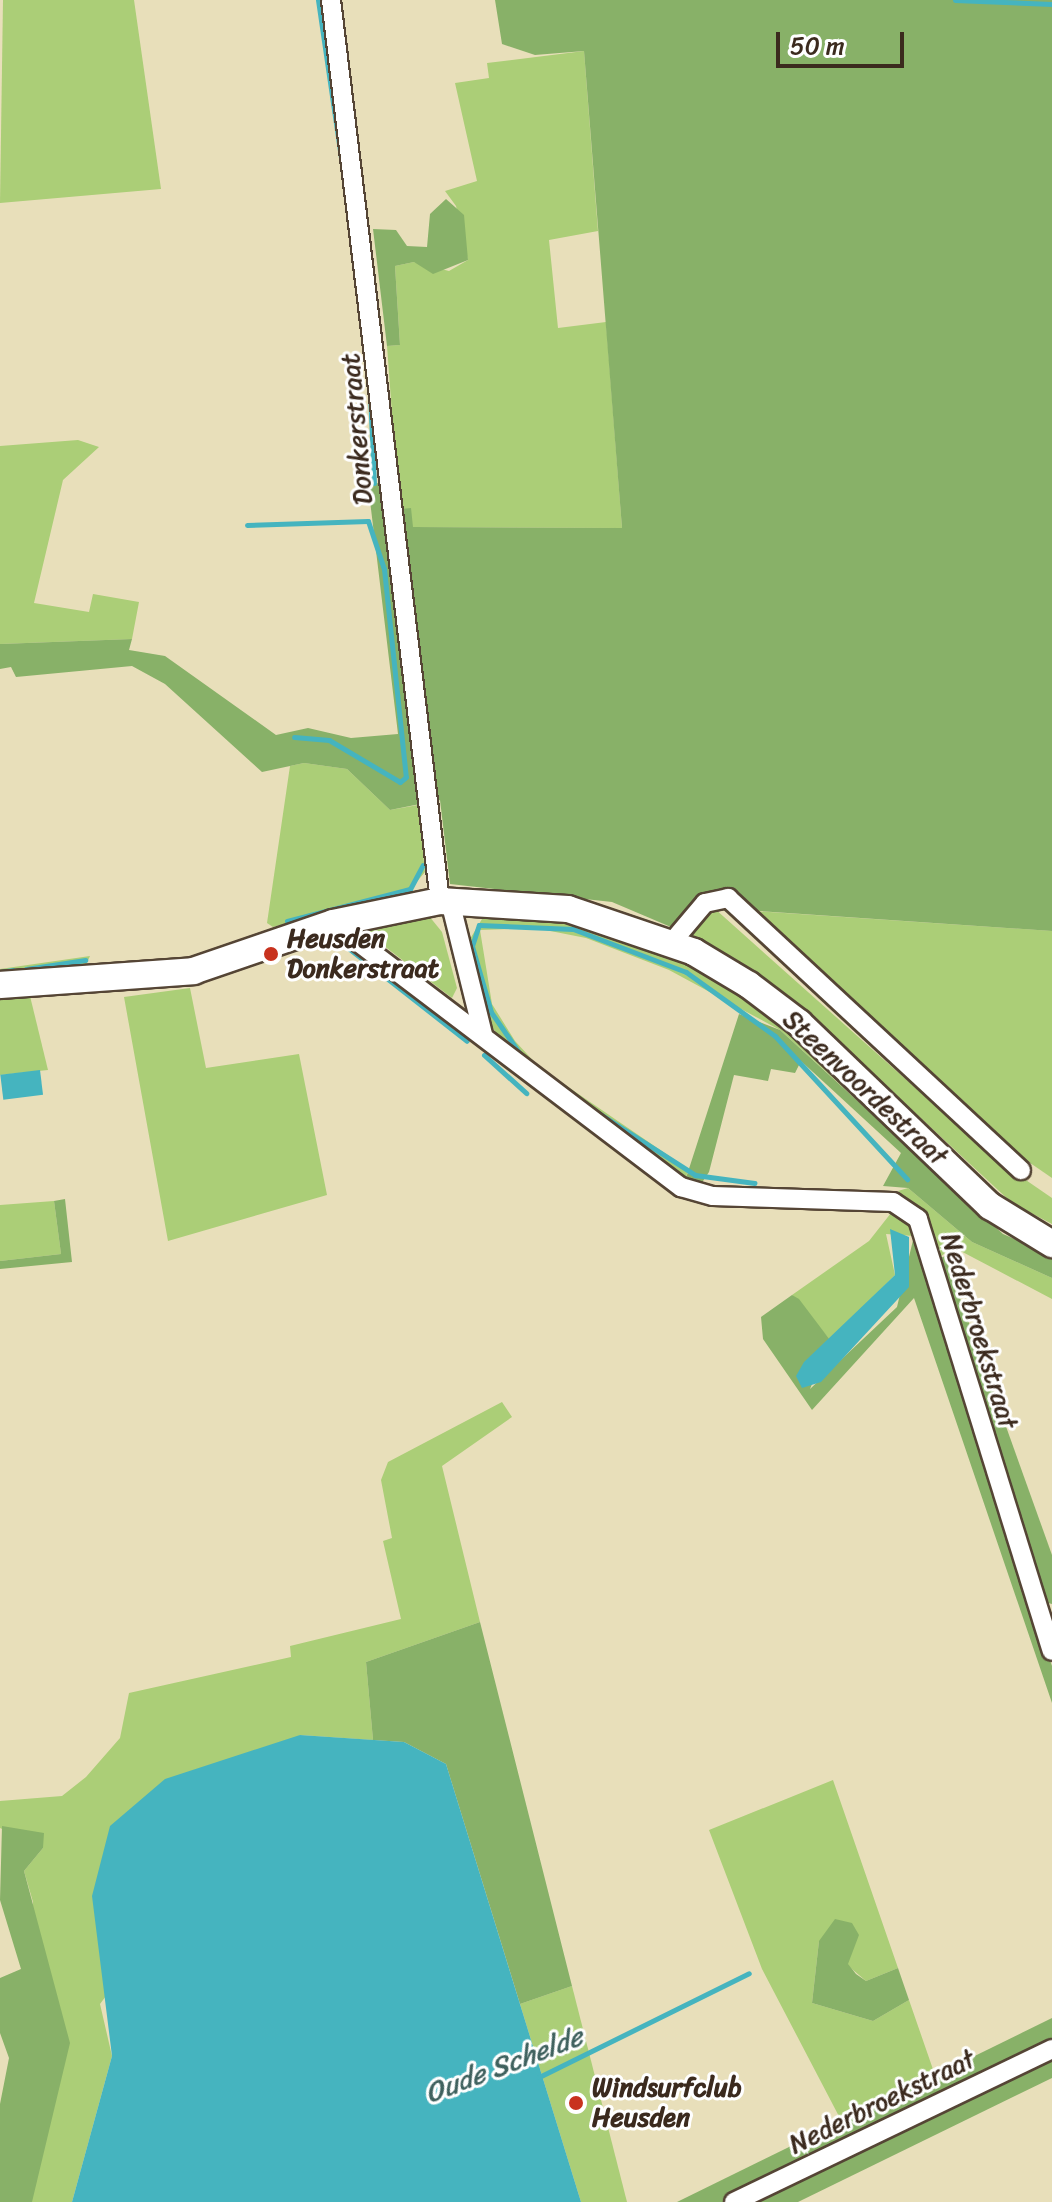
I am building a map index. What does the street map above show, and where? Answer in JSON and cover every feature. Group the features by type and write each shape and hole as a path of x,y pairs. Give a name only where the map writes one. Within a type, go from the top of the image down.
{"street":[{"name":"Donkerstraat","path":"331,0 445,901 483,1034"},
{"name":"Steenvoordestraat","path":"672,942 705,903 728,898 1021,1170"},
{"name":"Steenvoordestraat","path":"0,985 193,971 333,923 445,901 568,909 672,942 724,968 799,1023 990,1206 1052,1244"},
{"name":"Nederbroekstraat","path":"333,923 483,1034 524,1074 681,1187 713,1196 893,1202 918,1219 1052,1651"},
{"name":"Nederbroekstraat","path":"734,2202 1052,2049"}],"green space":[{"path":"3,0 134,0 161,189 0,203"},
{"path":"495,0 1052,0 1052,931 715,908 678,930 612,902 450,884 440,800 390,810 347,769 304,763 262,772 165,684 132,666 16,677 11,667 0,669 0,644 132,639 129,650 165,656 276,735 308,728 351,738 398,734 368,484 379,483 382,511 411,508 413,527 622,528 584,51 535,55 502,44"},
{"path":"584,51 598,231 549,240 558,328 606,322 622,528 412,527 399,509 387,346 400,345 395,266 414,262 449,271 468,260 456,206 445,191 477,181 455,83 489,78 487,63"},
{"path":"446,199 464,215 468,260 433,274 414,262 395,266 400,345 387,346 373,229 396,230 407,246 427,247 430,214"},
{"path":"78,440 99,447 63,480 34,603 89,612 93,594 139,602 132,639 0,644 0,446"},
{"path":"304,763 347,769 390,810 418,805 425,872 409,891 273,927 267,923 290,766"},
{"path":"714,908 995,1159 1052,1198 1052,1224 1012,1203 826,1030 678,930"},
{"path":"753,911 1052,931 1052,1178 998,1141"},
{"path":"485,914 568,919 670,951 763,1006 930,1166 780,1030 669,970 586,938 535,928 480,930 492,1004 515,1041 539,1067 688,1169 686,1178 670,1171 508,1049 492,1027 467,944"},
{"path":"429,916 442,932 457,988 452,998 358,926"},
{"path":"90,956 83,971 0,978 0,969"},
{"path":"190,988 206,1068 299,1054 327,1195 168,1241 124,997"},
{"path":"30,996 48,1070 0,1075 0,999"},
{"path":"739,1014 780,1030 1003,1234 1052,1255 1052,1278 972,1242 908,1188 883,1186 901,1153 801,1061 795,1073 771,1069 768,1081 734,1075 709,1172 701,1184 686,1178"},
{"path":"908,1188 972,1242 1052,1278 1052,1299 953,1247 936,1260 921,1212 898,1191"},
{"path":"65,1199 72,1262 0,1269 0,1261 61,1254 54,1201"},
{"path":"54,1201 61,1254 0,1261 0,1205"},
{"path":"891,1213 911,1224 914,1236 886,1234 895,1275 830,1340 792,1295 869,1241"},
{"path":"914,1236 1052,1666 1052,1703 914,1298 812,1410 763,1339 761,1317 792,1295 799,1299 830,1340 810,1389 897,1307"},
{"path":"945,1256 1052,1555 1052,1604 1044,1602 936,1260"},
{"path":"502,1402 512,1417 442,1466 480,1622 366,1662 373,1740 300,1735 100,2004 112,2056 72,2202 32,2202 33,1902 24,1871 43,1848 0,1828 0,1801 62,1796 86,1777 120,1738 129,1693 291,1657 290,1646 401,1619 383,1541 392,1538 381,1480 388,1462"},
{"path":"480,1622 572,1986 520,2004 446,1764 404,1742 373,1740 366,1662"},
{"path":"833,1780 898,1968 866,1981 819,1941 812,2003 873,2021 909,2000 936,2078 843,2124 762,1969 709,1830"},
{"path":"2,1826 44,1833 43,1848 24,1871 70,2043 32,2202 0,2202 0,2104 9,2058 0,2033 0,1978 21,1969 0,1900"},
{"path":"835,1919 852,1923 859,1935 848,1964 856,1974 866,1981 898,1968 909,2000 873,2021 812,2003 819,1941"},
{"name":"Windsurfclub Heusden","path":"572,1986 627,2202 581,2202 520,2004"},
{"path":"1052,2018 1052,2078 798,2202 677,2202"}],"water":[{"path":"40,1070 43,1095 3,1100 0,1075"},
{"path":"890,1229 909,1237 909,1287 821,1382 802,1388 796,1376 804,1362 895,1275"},
{"path":"300,1735 404,1742 446,1764 581,2202 72,2202 112,2056 92,1896 110,1826 165,1779"}],"waterway":[{"path":"318,0 341,157"},
{"path":"955,0 1052,4"},
{"path":"370,393 374,483"},
{"path":"247,525 368,521 384,569 406,777 400,782 329,740 294,737"},
{"path":"287,921 410,889 423,865"},
{"path":"522,1057 491,1012 472,946 479,925 573,929 686,972 775,1036 907,1179"},
{"path":"347,947 467,1041"},
{"path":"26,969 85,960"},
{"path":"0,972 13,970"},
{"path":"484,1055 526,1093"},
{"path":"597,1112 695,1175 754,1183"},
{"name":"Oude Schelde","path":"539,2077 749,1973"}],"place":[{"name":"Heusden Donkerstraat","path":"271,954"},
{"name":"Windsurfclub Heusden","path":"576,2103"}]}
